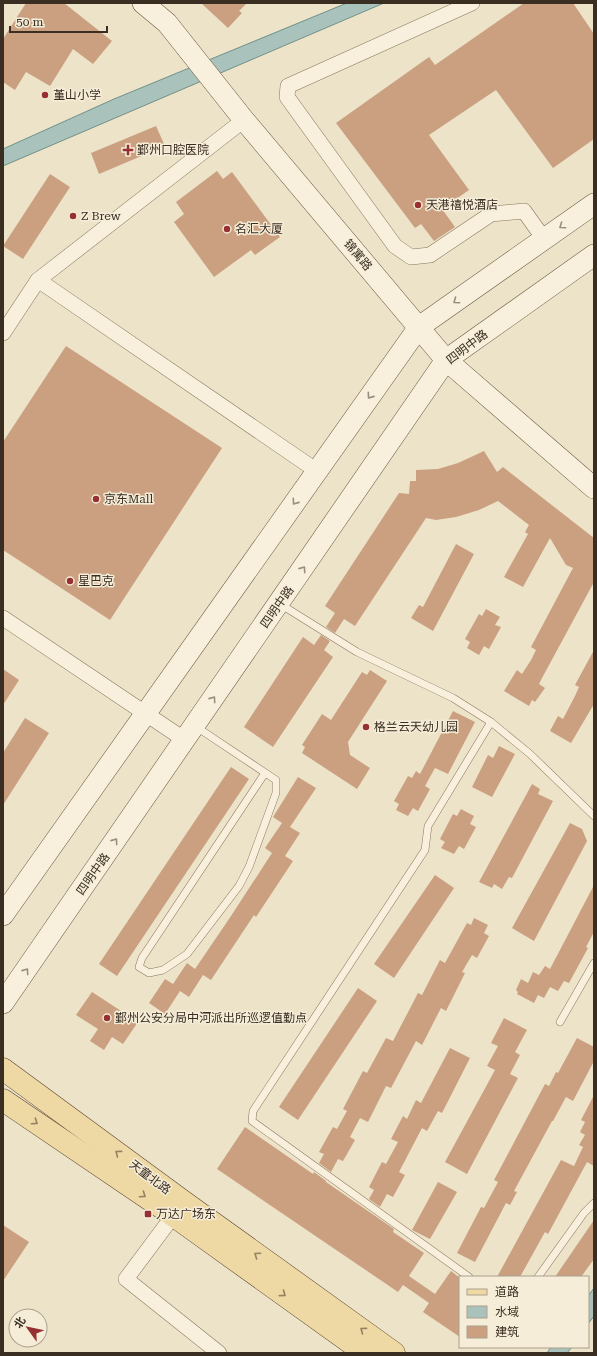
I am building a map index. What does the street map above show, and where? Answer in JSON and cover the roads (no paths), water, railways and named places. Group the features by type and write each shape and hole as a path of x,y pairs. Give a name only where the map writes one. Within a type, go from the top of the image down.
{"main road":[{"name":"锦寓路","path":"143,3 168,23 244,120 446,360 594,488"},
{"path":"3,915 419,327 594,204"},
{"name":"四明中路","path":"3,1003 446,360 594,255"},
{"name":"天童北路","path":"3,1069 179,1209 394,1353"},
{"path":"3,1100 179,1209 365,1353"}],"street":[{"path":"472,3 288,86 287,96 395,246 411,257 430,255 491,214 524,211 544,239"},
{"path":"3,333 38,280 244,120"},
{"path":"38,280 317,471"},
{"path":"3,618 146,714 190,733"},
{"path":"179,1209 126,1279 219,1353"}],"lane":[{"path":"279,604 357,652 453,698 491,722 530,754 594,816"},
{"path":"468,1276 252,1121 253,1111 426,850 428,826 491,722"},
{"path":"190,733 266,773 276,780 276,793 249,867 239,886 188,954 163,970 149,973 139,967 142,958 266,773"},
{"path":"560,1022 594,962"},
{"path":"539,1276 584,1213 594,1203"}],"water":[{"path":"347,3 384,3 3,166 3,149 114,99"},
{"path":"594,1288 594,1316 589,1323 589,1295"},
{"path":"550,1348 571,1348 567,1353 547,1353"}],"place":[{"name":"堇山小学","path":"45,95"},
{"name":"鄞州口腔医院","path":"128,150"},
{"name":"天港禧悦酒店","path":"418,205"},
{"name":"Z Brew","path":"73,216"},
{"name":"名汇大厦","path":"227,229"},
{"name":"京东Mall","path":"96,499"},
{"name":"星巴克","path":"70,581"},
{"name":"格兰云天幼儿园","path":"366,727"},
{"name":"鄞州公安分局中河派出所巡逻值勤点","path":"107,1018"},
{"name":"万达广场东","path":"148,1214"}]}
